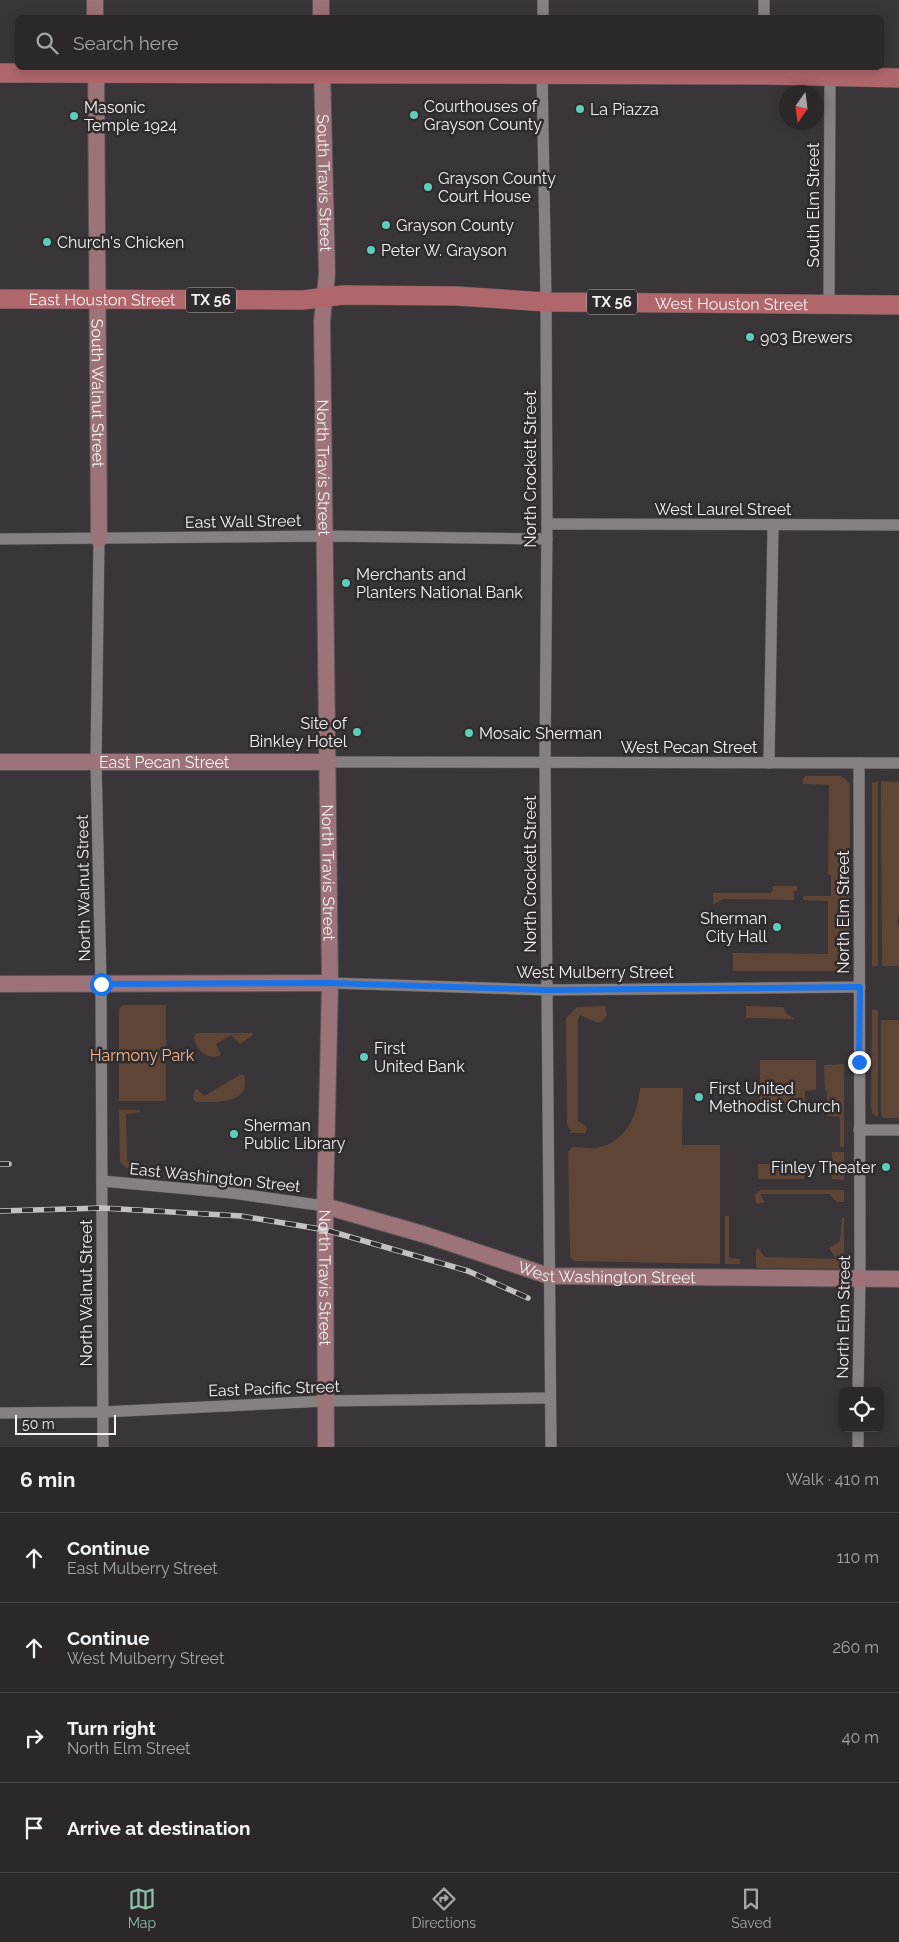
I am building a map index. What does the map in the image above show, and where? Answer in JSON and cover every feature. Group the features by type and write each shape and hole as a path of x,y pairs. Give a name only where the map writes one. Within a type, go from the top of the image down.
{"main road":[{"path":"0,73 96,70 765,71 830,77 899,78"},
{"name":"West Houston Street","path":"326,298 343,295 457,296 546,302 899,305"},
{"name":"East Houston Street","path":"0,300 303,300 326,298"}],"street":[{"path":"95,0 95,15"},
{"path":"321,0 321,15"},
{"path":"543,0 543,15"},
{"path":"764,0 764,15"},
{"name":"South Walnut Street","path":"96,70 99,539"},
{"name":"South Travis Street","path":"323,71 326,298"},
{"name":"North Crockett Street","path":"542,72 546,302 547,539 545,764 551,1447"},
{"name":"South Elm Street","path":"828,304 830,77"},
{"name":"North Travis Street","path":"326,298 322,321 329,762 330,983 325,1206 326,1447"},
{"name":"West Laurel Street","path":"547,524 899,526"},
{"path":"768,763 773,526"},
{"name":"East Wall Street","path":"0,539 326,536 547,539"},
{"name":"North Walnut Street","path":"99,539 96,761 101,984 103,1447"},
{"name":"East Pecan Street","path":"0,762 329,762"},
{"name":"West Pecan Street","path":"329,762 545,764 899,763"},
{"name":"North Elm Street","path":"858,1387 860,1279 859,764"},
{"path":"0,984 330,983"},
{"name":"West Mulberry Street","path":"330,983 547,990 860,987"},
{"path":"859,1130 899,1130"},
{"name":"East Washington Street","path":"102,1181 232,1193 325,1206"},
{"name":"West Washington Street","path":"325,1206 426,1235 549,1276 899,1280"},
{"name":"East Pacific Street","path":"0,1413 103,1412 325,1401 550,1398"},
{"path":"858,1432 858,1447"}],"green space":[{"path":"805,776 841,776 850,785 850,968 848,971 733,971 733,953 828,954 828,901 803,900 803,896 831,896 831,875 828,875 829,785 803,784 802,779"},
{"path":"878,781 878,966 872,966 872,783"},
{"path":"881,781 899,782 899,915 897,923 899,926 899,966 882,966"},
{"path":"772,886 797,886 797,891 794,891 794,900 723,899 713,905 713,893 770,893 773,890"},
{"name":"Harmony Park","path":"123,1005 166,1005 166,1101 119,1101 119,1009"},
{"path":"605,1006 607,1016 601,1022 595,1022 580,1015 578,1020 578,1121 586,1126 587,1130 585,1133 570,1133 571,1130 567,1126 566,1018 577,1007"},
{"path":"746,1006 783,1007 787,1014 795,1019 746,1018"},
{"path":"872,1009 878,1010 878,1115 876,1117 872,1113 871,1106"},
{"path":"881,1020 899,1020 899,1118 883,1118 881,1114"},
{"path":"196,1033 252,1033 253,1035 240,1044 231,1035 216,1044 221,1055 211,1057 199,1050 194,1036"},
{"path":"760,1060 816,1060 816,1090 805,1091 805,1104 760,1104"},
{"path":"844,1064 844,1147 840,1147 840,1117 827,1116 824,1065"},
{"path":"240,1075 244,1075 245,1085 243,1092 238,1097 212,1102 196,1102 193,1099 195,1090 197,1089 204,1096"},
{"path":"640,1088 683,1088 682,1145 720,1145 720,1264 574,1261 570,1257 568,1152 572,1147 596,1148 606,1145 623,1134 633,1117"},
{"path":"119,1110 139,1110 141,1112 126,1114 127,1161 137,1162 137,1169 126,1168 120,1162"},
{"path":"832,1152 844,1152 844,1180 832,1179"},
{"path":"758,1164 804,1164 804,1179 758,1179"},
{"path":"761,1190 844,1190 844,1202 837,1202 829,1194 760,1194 765,1202 759,1204 756,1203 755,1194"},
{"path":"725,1216 729,1216 729,1258 740,1259 740,1264 725,1264"},
{"path":"842,1218 844,1218 844,1267 839,1269 758,1268 756,1266 756,1250 758,1248 765,1257 836,1259 829,1248 840,1241"}],"railway":[{"path":"0,1164 9,1164"},
{"path":"0,1211 102,1208 241,1216 326,1230 468,1271 528,1298"}],"place":[{"name":"La Piazza","path":"580,109"},
{"name":"Courthouses of Grayson County","path":"414,115"},
{"name":"Masonic Temple 1924","path":"74,116"},
{"name":"Grayson County Court House","path":"428,187"},
{"name":"Grayson County","path":"386,225"},
{"name":"Church's Chicken","path":"47,242"},
{"name":"Peter W. Grayson","path":"371,250"},
{"name":"903 Brewers","path":"750,337"},
{"name":"Merchants and Planters National Bank","path":"346,583"},
{"name":"Site of Binkley Hotel","path":"357,732"},
{"name":"Mosaic Sherman","path":"469,733"},
{"name":"Sherman City Hall","path":"777,927"},
{"name":"First United Bank","path":"364,1057"},
{"name":"First United Methodist Church","path":"699,1097"},
{"name":"Sherman Public Library","path":"234,1134"},
{"name":"Finley Theater","path":"886,1167"}],"route":[{"path":"101,984 330,983 547,990 860,987 859,1062"}]}
